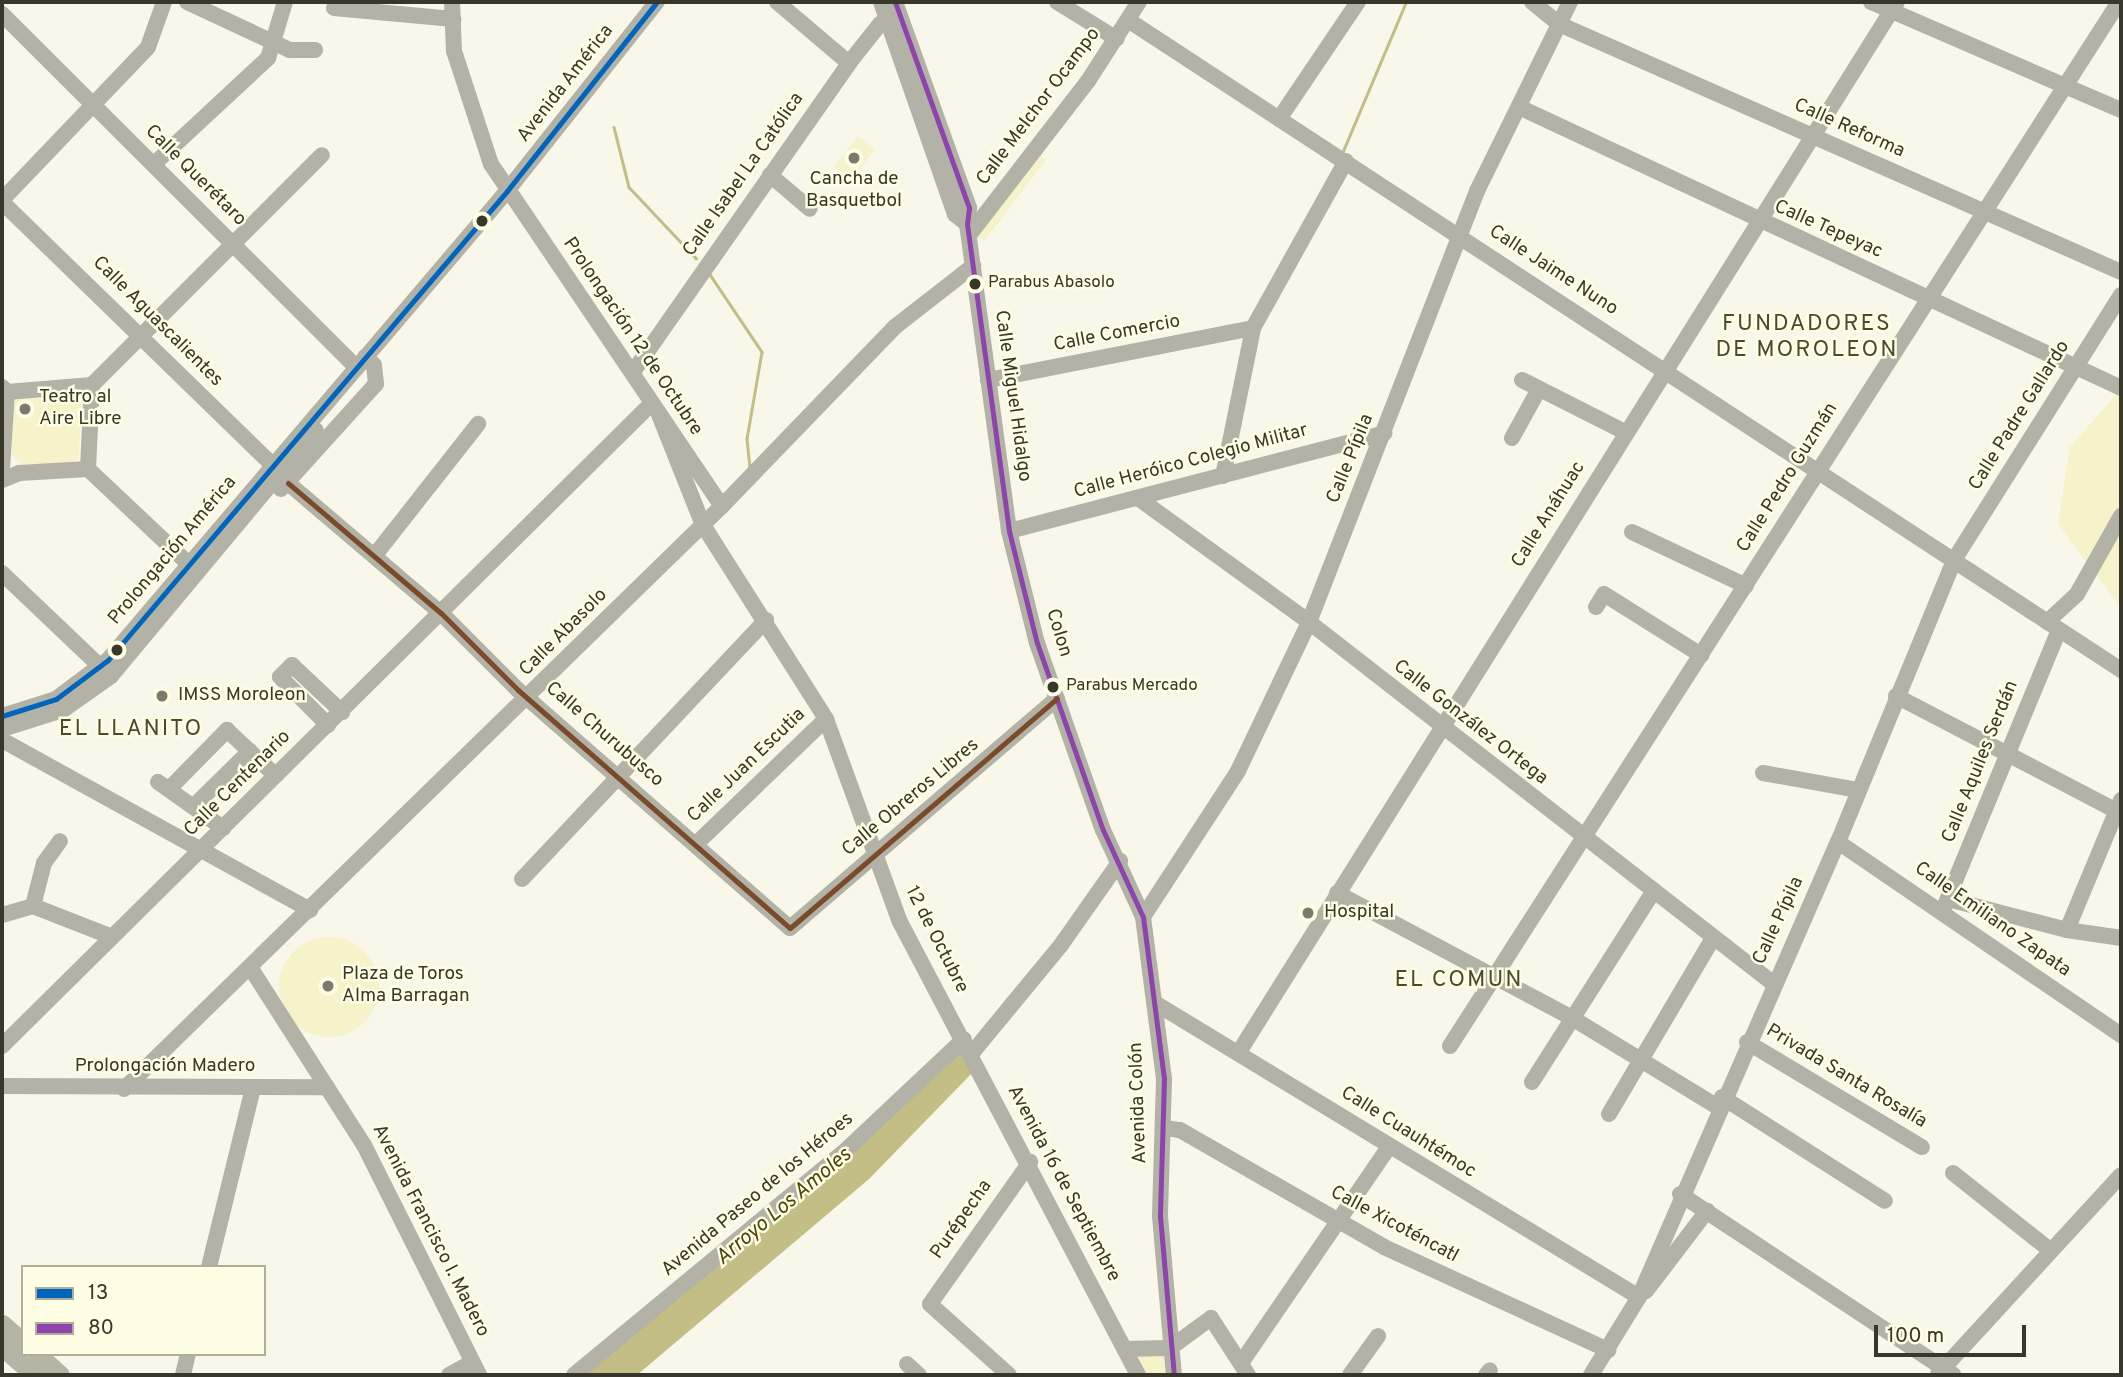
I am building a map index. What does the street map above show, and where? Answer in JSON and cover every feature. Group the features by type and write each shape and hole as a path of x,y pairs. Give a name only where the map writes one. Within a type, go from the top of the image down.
{"main road":[{"path":"2,1324 21,1340"},
{"path":"2,1347 31,1368 60,1375"}],"street":[{"path":"2,201 148,47 164,2"},
{"path":"187,2 275,44 314,50"},
{"path":"154,164 268,58 275,44 285,2"},
{"name":"Prolongación 12 de Octubre","path":"452,2 454,51 467,105 508,191 722,506"},
{"name":"Avenida América","path":"508,191 657,2"},
{"path":"777,2 849,63"},
{"name":"Calle Miguel Hidalgo","path":"881,2 893,11 970,208 968,229 1010,531"},
{"path":"1057,2 1116,39"},
{"name":"Calle Melchor Ocampo","path":"968,229 1116,39 1139,2"},
{"path":"1279,119 1358,2"},
{"name":"Calle Reforma","path":"1532,2 1559,24 2121,272"},
{"name":"Calle Pípila","path":"1143,917 1238,771 1309,622 1459,236 1570,2"},
{"path":"1871,2 1894,6 2121,110"},
{"name":"Calle Pedro Guzmán","path":"1450,1046 1746,586 1926,298 2119,2"},
{"name":"Calle Anáhuac","path":"1239,1052 1894,6"},
{"path":"334,8 453,19"},
{"name":"Calle Isabel La Católica","path":"633,372 849,63 893,11"},
{"name":"Calle Querétaro","path":"2,14 358,367"},
{"name":"Calle Jaime Nuno","path":"1128,20 2121,670"},
{"name":"Calle Tepeyac","path":"1519,107 1758,221 2121,388"},
{"path":"88,469 92,386 231,241 322,155"},
{"path":"1223,476 1253,328 1346,161"},
{"path":"770,175 810,209"},
{"name":"Prolongación América","path":"194,570 234,531 280,474 358,367 508,191"},
{"name":"Calle Aguascalientes","path":"2,201 280,474"},
{"name":"Calle Abasolo","path":"124,1089 529,697 722,506 896,326 973,266"},
{"name":"Calle Padre Gallardo","path":"1954,560 2121,295"},
{"name":"Calle Comercio","path":"988,380 1253,328"},
{"path":"280,474 376,384 374,365 358,367"},
{"path":"1522,380 1625,432"},
{"path":"19,472 4,465 4,389 92,386"},
{"path":"71,387 91,405"},
{"path":"1511,438 1539,389"},
{"path":"655,408 703,525 766,620 826,719 874,858"},
{"name":"Calle Centenario","path":"2,1046 275,775 655,408"},
{"path":"375,555 478,424"},
{"name":"Calle Heróico Colegio Militar","path":"1010,531 1384,433"},
{"path":"2,480 19,472 88,469 194,570"},
{"name":"Prolongación América","path":"2,729 63,710 106,672 280,474"},
{"name":"Calle Churubusco","path":"280,474 441,613 529,697 620,774 790,928"},
{"name":"Calle González Ortega","path":"1138,498 1309,622 1773,984"},
{"name":"Calle Aquiles Serdán","path":"1945,904 2007,755 2053,626 2077,594 2121,516"},
{"name":"Colon","path":"1010,531 1057,698 1103,830 1120,861"},
{"path":"1632,532 1746,586"},
{"name":"Calle Pípila","path":"1639,1297 1720,1102 1838,842 1857,790 1954,560"},
{"path":"2,573 106,672"},
{"path":"1596,607 1604,594 1702,655"},
{"path":"522,879 766,620"},
{"path":"328,724 280,677 292,666 342,712"},
{"name":"Prolongación América","path":"2,716 56,699 106,672"},
{"path":"1896,696 2007,755 2120,808 2067,930"},
{"name":"Calle Obreros Libres","path":"790,928 1057,698"},
{"name":"Calle Juan Escutia","path":"696,844 826,719"},
{"path":"223,828 195,805 163,785 227,730 275,775"},
{"path":"2,740 310,910"},
{"path":"195,805 250,751"},
{"path":"1763,774 1857,790"},
{"path":"33,906 44,863 60,841"},
{"name":"Calle Emiliano Zapata","path":"1838,842 1945,904 2121,1035"},
{"name":"12 de Octubre","path":"874,858 900,922 968,1046"},
{"name":"Avenida Colón","path":"1120,861 1143,917 1155,1003 1165,1128 1160,1216 1170,1348"},
{"name":"Avenida Paseo de los Héroes","path":"574,1375 968,1046 1061,945 1120,861"},
{"path":"1532,1082 1653,892"},
{"path":"1337,893 1572,1018 1640,1060 1720,1102 1885,1201"},
{"path":"1945,904 2067,930 2120,936"},
{"path":"2,915 33,906 112,937"},
{"path":"1609,1114 1713,938"},
{"name":"Avenida Francisco I. Madero","path":"250,967 394,1198 476,1368"},
{"name":"Calle Cuauhtémoc","path":"1155,1003 1639,1297"},
{"name":"Privada Santa Rosalía","path":"1747,1042 1922,1147"},
{"name":"Avenida 16 de Septiembre","path":"968,1046 1138,1375"},
{"name":"Prolongación Madero","path":"2,1086 124,1089 327,1087"},
{"path":"209,1265 253,1088"},
{"name":"Calle Xicoténcatl","path":"1165,1128 1180,1130 1384,1247 1608,1350"},
{"path":"1125,1349 1170,1348 1211,1318 1244,1369 1301,1274 1389,1147"},
{"name":"Purépecha","path":"1009,1375 930,1304 1030,1162"},
{"path":"1953,1173 2051,1251"},
{"path":"1680,1194 1944,1373 2121,1175"},
{"name":"Calle Pípila","path":"1591,1375 1639,1297 1707,1211"},
{"path":"1350,1375 1378,1335"},
{"path":"1170,1348 1174,1375"},
{"path":"183,1375 188,1356"},
{"path":"449,1375 476,1368"}],"shaded area":[{"name":"Cancha de Basquetbol","path":"858,136 875,149 851,180 834,167"},
{"path":"1034,151 1046,160 985,240 969,235"},
{"path":"2121,389 2121,608 2058,524 2070,447"},
{"path":"72,393 81,403 79,458 69,465 21,464 12,455 12,399"},
{"name":"Plaza de Toros Alma Barragan","path":"329,937 348,941 364,952 375,968 379,987 375,1006 364,1022 348,1033 329,1037 310,1033 294,1022 283,1006 279,987 283,968 294,952 310,941"},
{"path":"1165,1351 1167,1375 1145,1375 1138,1354"}],"water":[{"name":"Arroyo Los Amoles","path":"963,1042 977,1068 869,1179 637,1375 578,1375"}],"waterway":[{"path":"1343,151 1406,2"},
{"path":"614,127 629,187 696,258"},
{"name":"Arroyo Los Amoles","path":"709,273 762,352 747,439 750,468"}],"transit line":[{"name":"13","path":"2,716 56,699 108,660 507,191 657,2"},
{"name":"80","path":"895,2 969,208 967,224 1009,531 1037,643 1103,830 1143,917 1164,1079 1160,1216 1174,1375"},
{"path":"288,483 441,613 518,690 790,928 1057,698"}],"place":[{"name":"Cancha de Basquetbol","path":"854,158"},
{"name":"Parabus Abasolo","path":"975,284"},
{"name":"Teatro al Aire Libre","path":"25,409"},
{"name":"Parabus Mercado","path":"1053,687"},
{"name":"IMSS Moroleon","path":"162,696"},
{"name":"Hospital","path":"1308,913"},
{"name":"Plaza de Toros Alma Barragan","path":"328,986"}],"district":[{"name":"FUNDADORES DE MOROLEON","path":"1807,338"},
{"name":"EL LLANITO","path":"131,730"},
{"name":"EL COMUN","path":"1459,981"}]}
